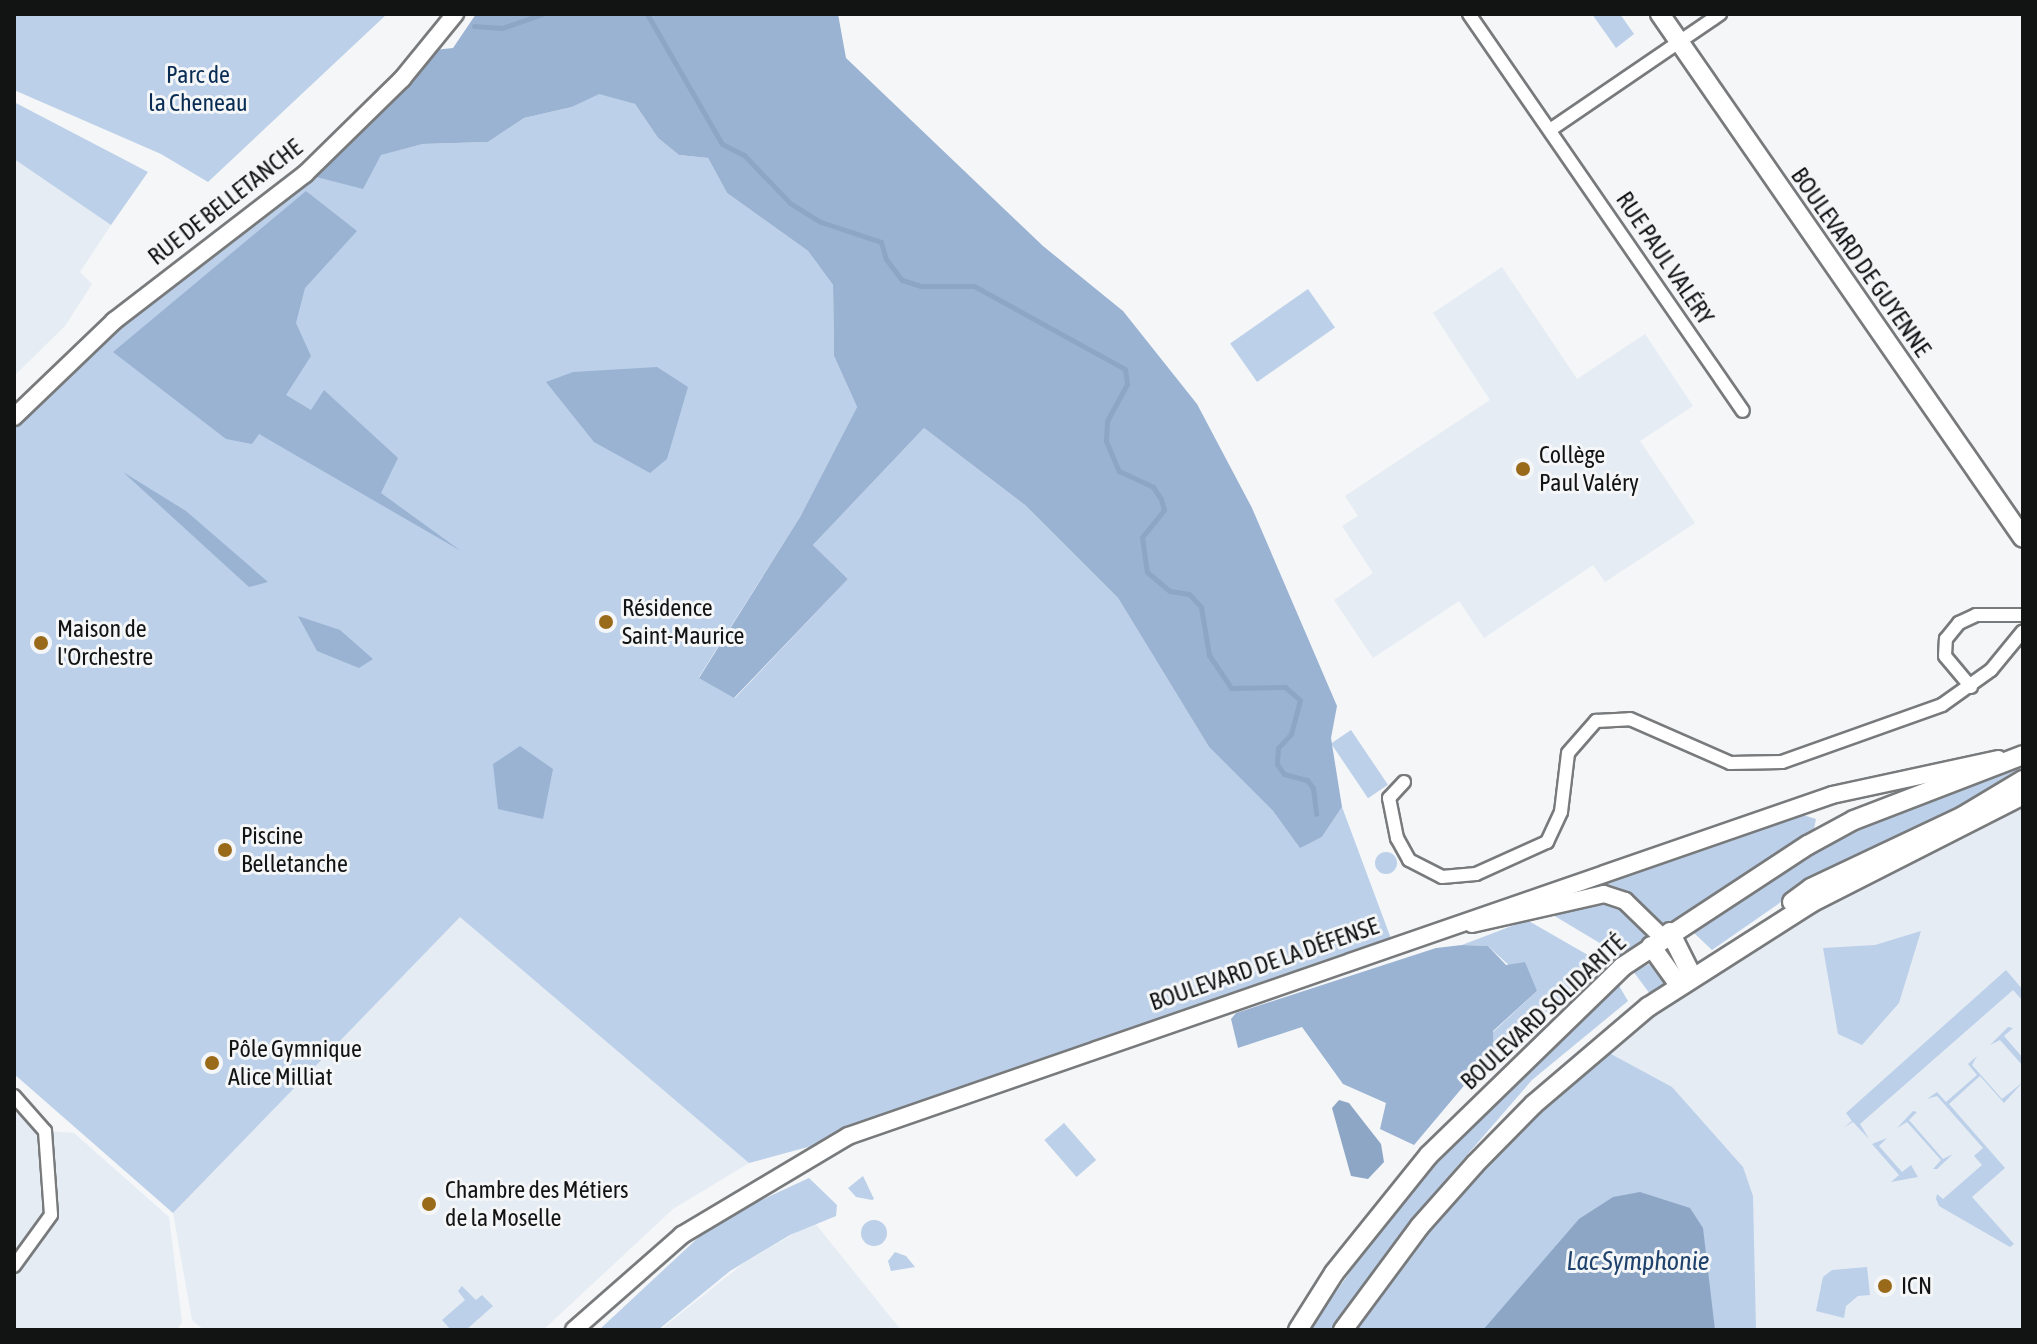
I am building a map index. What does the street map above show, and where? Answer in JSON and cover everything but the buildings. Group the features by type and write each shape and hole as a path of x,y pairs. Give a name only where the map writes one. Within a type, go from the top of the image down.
{"main road":[{"name":"BOULEVARD DE GUYENNE","path":"1660,14 2023,538"},
{"name":"BOULEVARD SOLIDARITÉ","path":"1298,1330 1334,1273 1429,1155 1622,967 1661,938 1854,820 2023,755"},
{"path":"1727,953 1811,888 1963,816 2023,780"},
{"path":"1343,1330 1420,1226 1475,1164 1598,1047 1686,980 1811,903 2023,795"},
{"path":"1661,938 1686,980"}],"street":[{"name":"RUE DE BELLETANCHE","path":"14,417 114,321 305,174 402,79 455,14"},
{"name":"RUE PAUL VALÉRY","path":"1469,14 1743,411"},
{"path":"1550,130 1720,14"},
{"path":"1971,687 1945,656 1946,639 1959,623 1976,615 2023,615"},
{"path":"1404,782 1389,798 1397,838 1409,860 1442,877 1476,874 1547,842 1561,812 1568,753 1596,721 1630,719 1715,760 1764,763 1798,757 1841,737 1942,705 1971,687 2023,631"},
{"name":"BOULEVARD DE LA DÉFENSE","path":"574,1330 682,1235 811,1158 887,1120 1429,931 1832,795 2023,755"},
{"path":"1429,931 1511,918 1604,894 1625,901 1661,938"},
{"path":"14,1096 45,1131 51,1215 40,1237 14,1266"}],"shaded area":[{"path":"476,14 838,14 846,58 1043,246 1123,311 1197,404 1252,508 1337,706 1331,738 1342,807 1322,837 1300,848 1273,811 1209,747 1118,598 1025,505 924,428 813,545 848,579 734,698 699,678 800,517 857,407 834,356 833,285 808,251 727,193 708,158 679,155 658,138 635,104 599,94 572,107 524,118 488,142 423,144 381,155 363,189 305,174 425,51 453,48"},
{"path":"14,159 111,225 80,272 92,284 65,326 14,376"},
{"path":"306,191 357,231 305,288 296,323 311,356 286,395 311,410 324,390 398,458 381,493 461,551 259,434 252,444 226,439 113,352"},
{"name":"Collège Paul Valéry","path":"1502,267 1577,379 1645,334 1693,406 1640,441 1695,523 1605,582 1593,565 1484,638 1459,601 1373,658 1334,600 1373,573 1342,526 1358,516 1345,496 1490,400 1433,313"},
{"path":"657,367 688,387 667,459 650,473 594,442 546,382 573,372"},
{"path":"123,472 186,511 268,582 249,587"},
{"path":"298,616 340,630 373,659 359,668 317,651"},
{"path":"520,746 553,769 543,819 498,809 493,764"},
{"path":"2023,795 2023,1330 1345,1330 1598,1047 1766,929"},
{"path":"460,916 749,1163 673,1209 543,1330 204,1330 192,1320 173,1213"},
{"path":"1488,946 1506,965 1525,962 1537,991 1493,1031 1494,1050 1414,1145 1380,1129 1386,1103 1343,1084 1302,1027 1238,1048 1231,1019 1236,1013 1436,948"},
{"path":"14,1110 35,1130 74,1133 169,1217 182,1322 177,1330 14,1330"},
{"path":"814,1222 901,1330 660,1330 744,1263"}],"green space":[{"name":"Parc de la Cheneau","path":"14,14 387,14 208,182 161,154 14,90"},
{"path":"1592,14 1620,14 1634,34 1616,48"},
{"path":"599,93 635,104 658,138 679,155 708,158 727,193 808,251 833,285 834,356 857,407 800,517 699,677 735,698 848,579 813,545 924,428 1025,505 1118,598 1209,747 1273,811 1300,847 1322,837 1342,807 1393,944 848,1136 749,1163 460,917 173,1213 14,1074 14,417 305,174 423,144 488,142 524,118 572,107"},
{"path":"14,102 148,172 111,225 14,159"},
{"path":"1308,289 1335,328 1257,382 1230,343"},
{"path":"1351,730 1388,785 1368,798 1331,743"},
{"path":"2023,766 2023,774 1817,877 1712,950 1694,933 1824,848 1904,808"},
{"path":"1803,815 1816,819 1813,834 1670,923 1658,922 1606,889 1593,887 1544,903 1605,875 1629,875"},
{"path":"1386,852 1394,855 1397,863 1394,871 1386,874 1378,871 1375,863 1378,855"},
{"path":"1594,902 1623,909 1645,931 1645,939 1623,957 1548,912"},
{"path":"1527,920 1600,962 1537,1021 1494,1050 1493,1032 1537,991 1488,946 1462,945"},
{"path":"1921,931 1899,1003 1862,1045 1838,1034 1823,948 1875,945"},
{"path":"1652,963 1667,982 1650,994 1633,971"},
{"path":"2006,970 2023,990 2023,1001 2013,990 1860,1124 1869,1139 1853,1122 1843,1128 1852,1121 1846,1113"},
{"path":"1618,984 1628,1001 1532,1080 1428,1200 1332,1330 1309,1330 1403,1197"},
{"path":"2008,1027 2013,1028 2004,1036 2023,1058 2023,1066 2000,1040 1990,1045"},
{"path":"1598,1047 1672,1087 1743,1167 1753,1196 1756,1330 1343,1330 1420,1226"},
{"path":"1977,1056 1972,1065 2002,1099 2023,1082 2004,1103 1980,1076 1949,1104 2005,1168 1972,1197 2014,1244 2010,1247 1939,1206 1936,1199 1937,1194 1943,1199 1982,1165 1974,1156 1983,1148 1937,1096 1927,1099 1937,1092 1946,1102 1977,1075 1968,1064"},
{"path":"1913,1111 1917,1112 1909,1120 1943,1159 1953,1154 1937,1169 1933,1169 1941,1160 1907,1122 1897,1128"},
{"path":"1064,1123 1096,1160 1077,1177 1044,1140"},
{"path":"1887,1138 1879,1146 1902,1172 1911,1165 1918,1177 1891,1182 1899,1175 1872,1144"},
{"path":"863,1176 872,1200 856,1197 848,1188"},
{"path":"809,1178 837,1205 836,1216 790,1235 730,1271 658,1330 599,1330 716,1221"},
{"path":"874,1220 883,1224 887,1233 883,1242 874,1246 865,1242 861,1233 865,1224"},
{"path":"895,1252 906,1256 915,1267 891,1271 888,1261"},
{"path":"1867,1267 1870,1295 1858,1296 1846,1306 1844,1318 1816,1311 1823,1277 1832,1270"},
{"path":"462,1286 476,1300 482,1295 493,1306 466,1330 451,1330 442,1320 465,1300 458,1291"}],"water":[{"path":"1339,1100 1349,1103 1381,1144 1384,1162 1368,1179 1351,1176 1332,1108"},
{"name":"Lac Symphonie","path":"1640,1192 1690,1208 1703,1228 1715,1330 1483,1330 1579,1219 1613,1197"}],"waterway":[{"path":"474,26 502,28 542,14"},
{"path":"647,14 722,144 744,155 790,203 821,222 881,242 886,259 902,280 921,286 974,286 1125,369 1127,384 1107,421 1106,441 1119,471 1153,487 1161,499 1164,510 1142,537 1147,572 1170,591 1189,594 1201,607 1209,655 1231,688 1285,687 1300,700 1291,734 1278,748 1277,764 1284,774 1307,780 1313,788 1316,814"}],"place":[{"name":"Collège Paul Valéry","path":"1523,469"},
{"name":"Résidence Saint-Maurice","path":"606,622"},
{"name":"Maison de l'Orchestre","path":"41,643"},
{"name":"Piscine Belletanche","path":"225,850"},
{"name":"Pôle Gymnique Alice Milliat","path":"212,1063"},
{"name":"Chambre des Métiers de la Moselle","path":"429,1204"},
{"name":"ICN","path":"1885,1286"}]}
